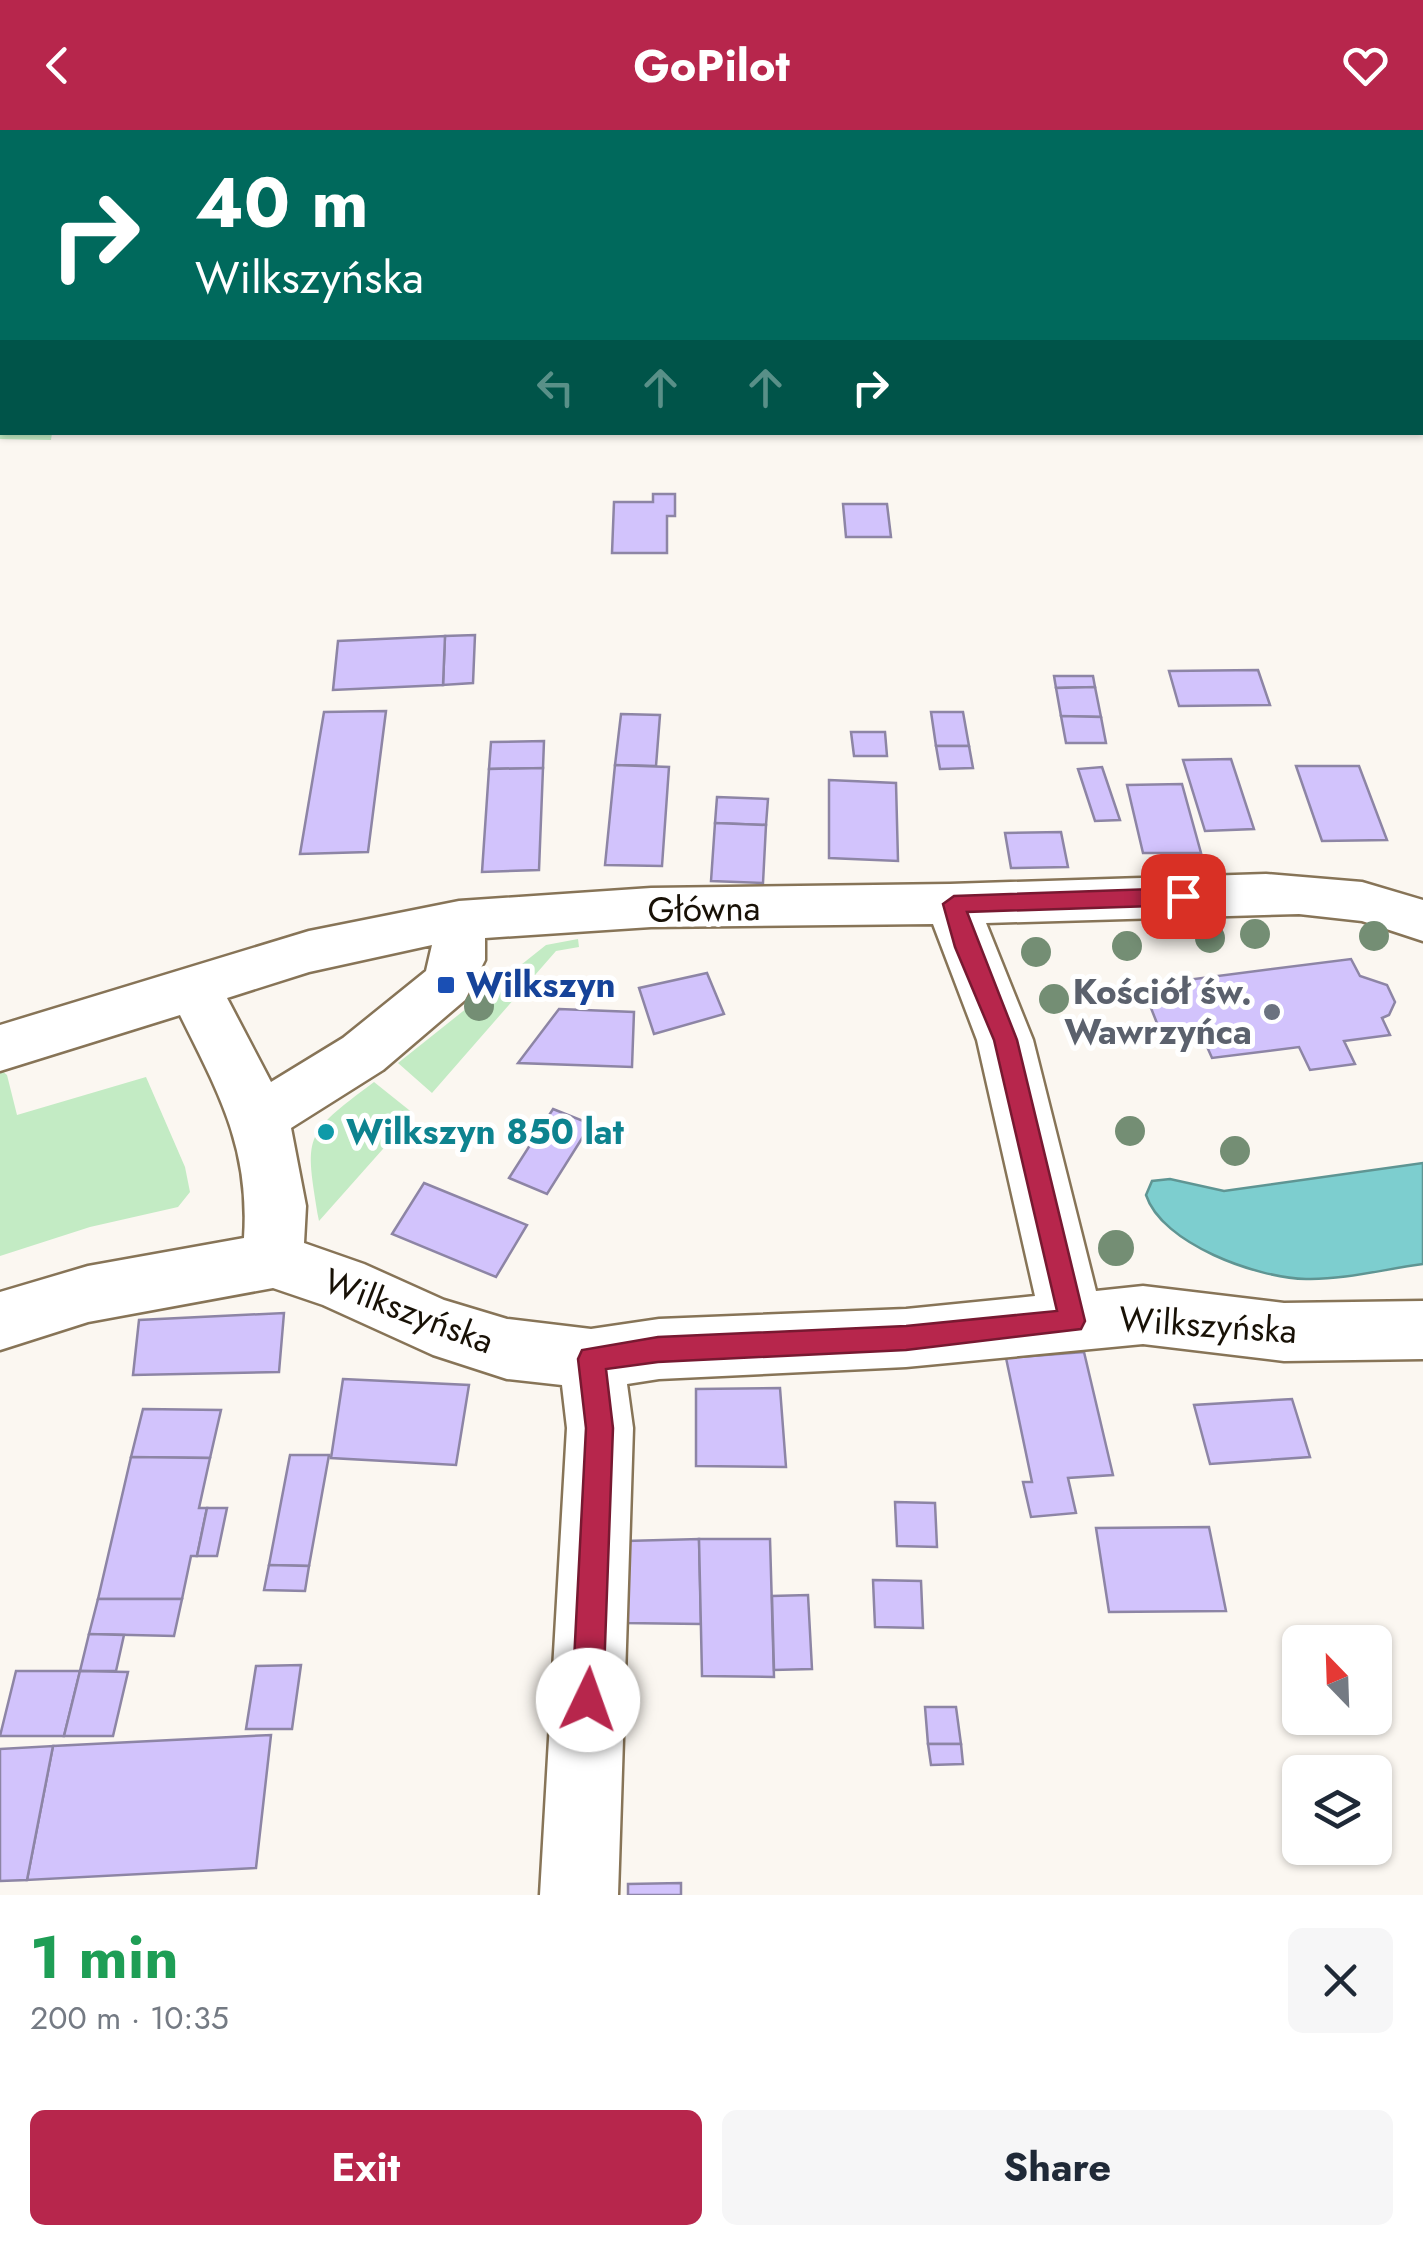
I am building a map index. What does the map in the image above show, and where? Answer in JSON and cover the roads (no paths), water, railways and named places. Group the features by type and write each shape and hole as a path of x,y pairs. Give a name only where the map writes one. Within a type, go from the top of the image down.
{"street":[{"name":"Główna","path":"0,1048 59,1034 330,946 459,921 568,910 1320,896 1373,902 1423,921"},
{"path":"954,904 966,947 1005,1040 1072,1321"},
{"path":"260,1118 363,1054 446,985 458,960 459,921"},
{"path":"195,990 260,1118 276,1206 273,1260"},
{"name":"Wilkszyńska","path":"0,1321 88,1294 273,1260 342,1284 451,1332 507,1349 591,1359 658,1350 906,1338 1143,1316 1284,1332 1423,1330"},
{"path":"579,1895 600,1428 591,1359"}],"water":[{"path":"1423,1163 1423,1264 1335,1278 1286,1277 1214,1255 1171,1229 1155,1213 1146,1195 1152,1181 1170,1179 1224,1191"}],"place":[{"name":"Wilkszyn","path":"446,985"},
{"name":"Kościół św. Wawrzyńca","path":"1272,1012"},
{"name":"Wilkszyn 850 lat","path":"326,1132"}]}
